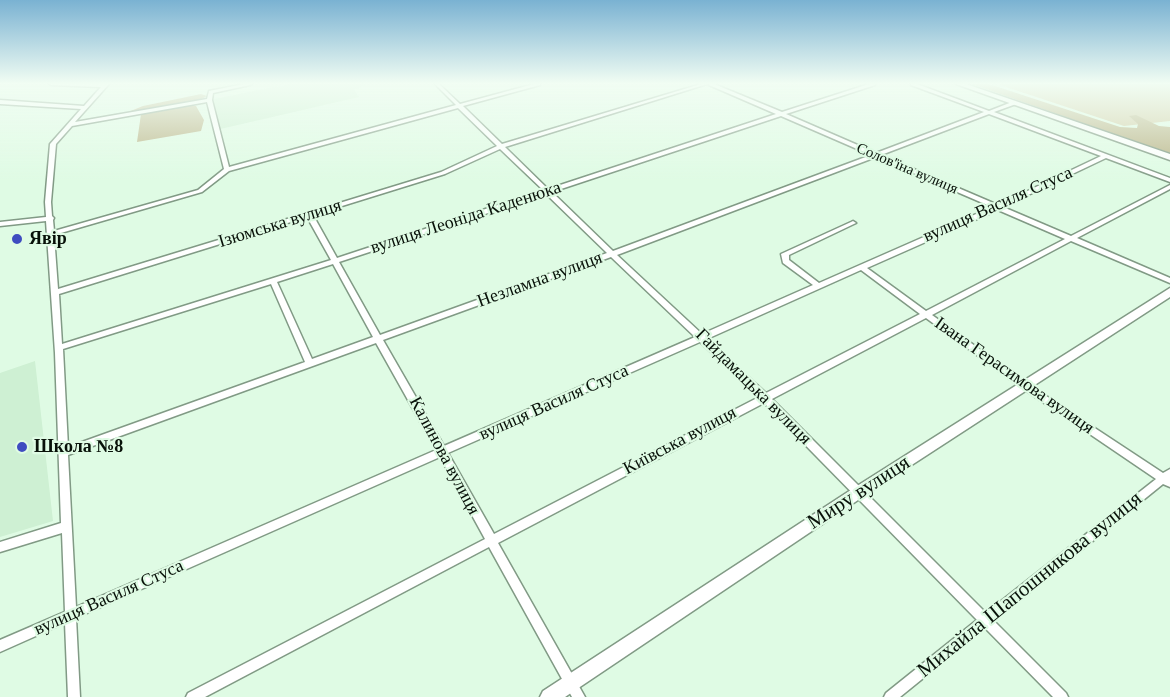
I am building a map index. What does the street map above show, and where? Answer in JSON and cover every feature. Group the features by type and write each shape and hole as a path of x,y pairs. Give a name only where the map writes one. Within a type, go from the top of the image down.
{"main road":[{"path":"1053,117 1170,157"},
{"name":"Миру вулиця","path":"549,697 859,492 1170,292"}],"street":[{"path":"74,697 58,348 50,234 51,218 48,202 54,144 77,117"},
{"path":"70,125 117,117"},
{"path":"213,117 227,170"},
{"path":"50,234 200,192 227,170 422,117"},
{"name":"Гайдамацька вулиця","path":"471,117 546,192 703,337 1062,697"},
{"path":"501,146 598,117"},
{"name":"вулиця Леоніда Каденюка","path":"58,348 335,261 772,117"},
{"name":"Солов'їна вулиця","path":"786,117 1170,281"},
{"name":"Незламна вулиця","path":"63,453 612,254 981,117"},
{"path":"1005,117 1170,180"},
{"name":"Ізюмська вулиця","path":"54,293 450,171 501,146"},
{"name":"вулиця Василя Стуса","path":"0,646 444,453 998,207 1106,156"},
{"name":"Київська вулиця","path":"192,697 764,397 1170,188"},
{"name":"Калинова вулиця","path":"309,215 444,453 489,541 579,697"},
{"path":"0,224 51,218"},
{"path":"819,285 786,261 785,254 853,223"},
{"name":"Івана Герасимова вулиця","path":"861,267 1025,386 1168,479"},
{"path":"273,280 310,364"},
{"name":"Михайла Шапошникова вулиця","path":"890,697 1168,479"},
{"path":"0,547 65,527"}],"shaded area":[{"path":"141,117 202,117 204,120 201,131 137,142"},
{"path":"213,117 274,117 216,130"},
{"path":"1064,117 1088,117 1120,127 1137,128 1138,124 1130,117 1139,117 1159,126 1170,127 1170,154"},
{"path":"1095,117 1170,117 1170,121 1124,126"},
{"name":"Школа №8","path":"35,361 53,521 0,537 0,373"}],"place":[{"name":"Явiр","path":"17,239"},
{"name":"Школа №8","path":"22,447"}]}
